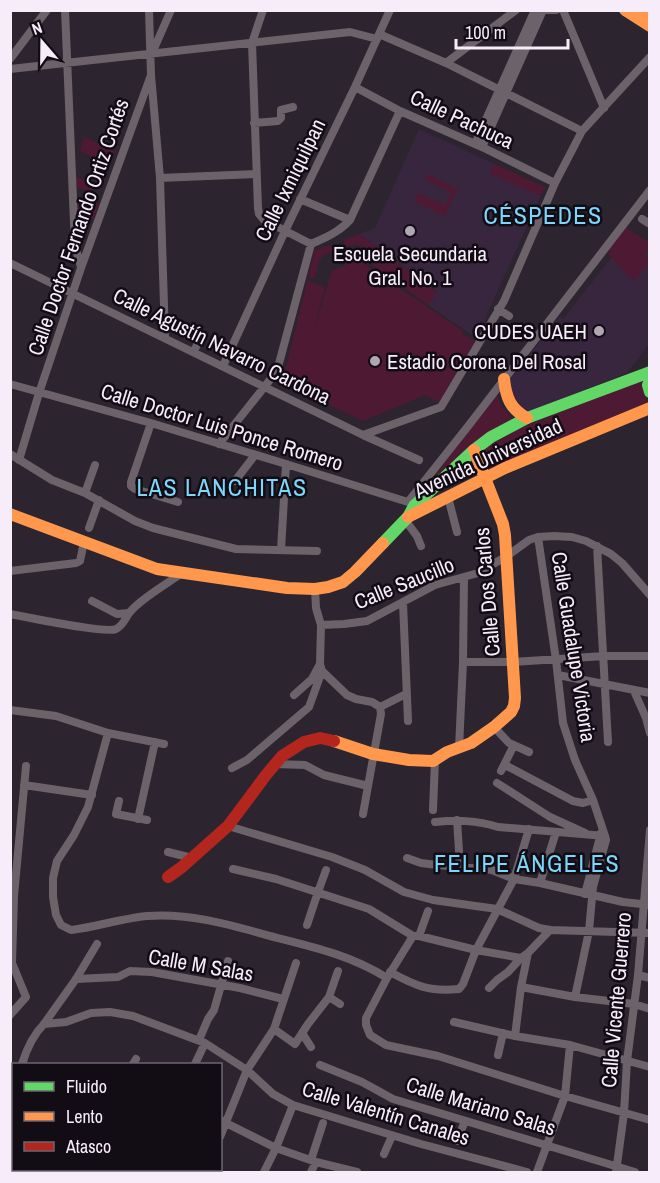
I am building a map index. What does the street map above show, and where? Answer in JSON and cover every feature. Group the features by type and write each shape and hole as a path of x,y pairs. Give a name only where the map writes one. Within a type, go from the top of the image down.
{"main road":[{"path":"625,10 650,26"},
{"path":"643,10 650,15"},
{"name":"Avenida Universidad","path":"411,511 474,450 491,437 527,418 650,372"},
{"path":"504,379 508,404 518,414 527,418"},
{"path":"650,381 648,385 650,392"},
{"name":"Avenida Universidad","path":"411,511 448,497 505,468 650,408"},
{"name":"Calle Dos Carlos","path":"435,760 447,752 471,743 494,727 511,712 514,706 507,556 503,524 474,450"},
{"path":"10,514 157,569 287,588 315,589 343,582 411,511"},
{"path":"168,877 228,826 282,756 304,742 320,738 373,754 409,760 435,760"}],"street":[{"path":"10,60 46,10"},
{"path":"65,10 75,246 81,268"},
{"path":"149,10 151,75 160,178 165,337"},
{"path":"151,54 171,10"},
{"path":"263,10 252,43 259,214 264,219 311,244"},
{"name":"Calle Ixmiquilpan","path":"223,366 390,10"},
{"path":"446,63 516,10"},
{"path":"478,146 534,10"},
{"path":"502,92 544,10 556,10"},
{"path":"563,10 604,108"},
{"path":"10,69 350,32 378,36 446,63 582,131"},
{"path":"363,435 441,407 504,301 555,183 582,131 650,57"},
{"name":"Calle Doctor Fernando Ortiz Cortés","path":"19,460 81,268 151,75"},
{"name":"Calle Pachuca","path":"355,87 400,111 555,183"},
{"path":"254,123 278,121 281,118 281,110 293,107"},
{"path":"311,244 331,235 350,220 400,111"},
{"path":"160,178 256,174"},
{"path":"421,546 411,511 504,379 650,190"},
{"path":"300,199 350,220"},
{"path":"219,444 277,371 311,244"},
{"name":"Calle Agustín Navarro Cardona","path":"10,263 419,460"},
{"path":"498,309 509,316"},
{"path":"194,351 201,337"},
{"name":"Calle Doctor Luis Ponce Romero","path":"10,384 255,454 411,511"},
{"path":"151,423 131,486 178,501"},
{"path":"10,454 52,480 85,493 153,528 236,549 317,550"},
{"path":"235,481 255,454"},
{"path":"281,550 286,464"},
{"path":"85,493 95,465"},
{"path":"448,497 457,532"},
{"path":"89,528 99,500"},
{"name":"Calle Saucillo","path":"321,625 367,621 435,585 478,573 538,537 572,537 597,546 622,563 650,595"},
{"name":"Calle Guadalupe Victoria","path":"538,537 563,723 606,840 596,863 588,894 589,931 575,997"},
{"path":"10,571 76,563 80,561 84,542"},
{"path":"597,546 608,742"},
{"path":"10,614 107,630 116,629 125,622 137,604 182,573"},
{"path":"459,748 464,578"},
{"path":"232,768 247,760 309,707 321,667 321,625 316,608 315,589"},
{"path":"92,600 117,614 129,613"},
{"path":"403,603 408,722"},
{"path":"463,662 650,656"},
{"path":"294,696 321,667"},
{"path":"321,667 347,694 380,707 381,714 363,814"},
{"path":"558,675 650,693"},
{"path":"634,691 650,733"},
{"path":"380,707 406,694"},
{"path":"10,710 56,716 108,733 159,743 143,820 116,814 119,801"},
{"path":"494,727 509,743 529,752"},
{"path":"108,733 88,807 57,861 52,885 56,915 61,925 71,930 147,916 190,917 230,925 343,956 412,985 432,990 459,989 514,879 529,829"},
{"path":"514,745 503,768 573,801 593,800"},
{"path":"433,810 435,760"},
{"path":"275,764 310,766 324,775 368,786"},
{"path":"10,1015 26,997 12,963 12,896 26,766"},
{"path":"497,783 550,817 588,835"},
{"path":"24,785 92,795"},
{"path":"457,820 460,866"},
{"path":"435,822 481,821 498,827 588,835 602,833"},
{"path":"228,826 332,856 365,870 404,892 433,900 497,909 539,928 645,933"},
{"name":"Calle Vicente Guerrero","path":"617,1170 627,1061 645,933 650,830"},
{"path":"540,883 556,832"},
{"path":"168,852 192,858"},
{"path":"407,858 421,863 492,870 514,879 646,905"},
{"path":"233,869 276,879 369,909 416,936 476,951 524,955"},
{"path":"307,925 326,870"},
{"path":"428,911 416,936 388,975 366,1018 370,1035 386,1045 438,1056 650,1120"},
{"path":"489,988 550,930"},
{"path":"23,1060 39,1029 76,979 97,944"},
{"path":"515,1036 524,955"},
{"path":"196,1063 228,961"},
{"path":"296,963 274,1029 247,1070 224,1122 276,1148 353,1172"},
{"name":"Calle M Salas","path":"76,979 118,977 130,971 152,972 221,984 283,999"},
{"path":"274,1029 295,1044 329,997 338,971"},
{"path":"638,975 650,978"},
{"path":"521,987 575,997 634,1004 650,1009"},
{"path":"329,997 340,1004"},
{"name":"Calle Valentín Canales","path":"44,1024 66,1022 91,1013 110,1012 133,1016 202,1041 247,1070 273,1094 293,1105 392,1136 527,1173"},
{"path":"454,1022 515,1036 570,1045 650,1067"},
{"path":"302,1033 311,1047"},
{"path":"498,1054 503,1033"},
{"path":"537,1173 565,1096 570,1045"},
{"name":"Calle Mariano Salas","path":"320,1065 362,1082 393,1099 547,1145 617,1170 635,1173"},
{"path":"264,1173 293,1105"},
{"path":"457,1141 465,1121"},
{"path":"311,1173 323,1123"},
{"path":"384,1154 392,1136"}],"shaded area":[{"path":"419,129 545,187 488,312 484,327 476,338 428,305 437,291 359,234 375,228"},
{"path":"84,137 115,151 109,163 80,152"},
{"path":"495,164 545,187 540,196 489,173"},
{"path":"428,174 458,189 445,216 414,202 418,193 445,205 451,192 425,180"},
{"path":"76,177 97,183 90,200 99,204 93,220 76,216 77,206 83,207 88,192 76,186"},
{"name":"CUDES UAEH","path":"626,228 649,242 649,344 627,373 529,411 516,405 508,382 560,316 563,319 611,258 609,250"},
{"path":"626,228 649,242 649,249 644,256 649,259 649,262 635,281 609,255 609,250"},
{"path":"359,234 437,292 428,305 372,265 378,257 366,248 359,245 346,247 343,240"},
{"name":"Estadio Corona Del Rosal","path":"331,245 333,251 321,258 315,278 309,277 308,281 325,287 312,336 332,270 358,260 475,341 457,371 444,364 457,372 439,402 425,395 363,421 282,383 315,250"},
{"path":"644,379 643,389 648,404 494,469 487,462 483,449 521,428"},
{"path":"497,395 502,407 514,421 427,486"}],"traffic: fast":[{"path":"383,543 408,517 414,506 491,437 527,418 650,372"},
{"path":"650,381 648,385 650,392"}],"traffic: slow":[{"path":"625,10 650,26"},
{"path":"643,10 650,14"},
{"path":"504,379 510,402 527,418"},
{"path":"408,517 505,468 650,408"},
{"path":"334,741 373,754 433,761 447,752 471,743 494,727 511,712 514,706 505,535 503,524 474,450"},
{"path":"10,514 157,569 287,588 315,589 343,582 383,543"}],"traffic: jam":[{"path":"168,877 228,826 282,756 304,742 320,738 334,741"}],"place":[{"name":"Escuela Secundaria Gral. No. 1","path":"410,231"},
{"name":"CUDES UAEH","path":"599,331"},
{"name":"Estadio Corona Del Rosal","path":"375,361"}],"district":[{"name":"CÉSPEDES","path":"543,215"},
{"name":"LAS LANCHITAS","path":"222,487"},
{"name":"FELIPE ÁNGELES","path":"527,863"}]}
